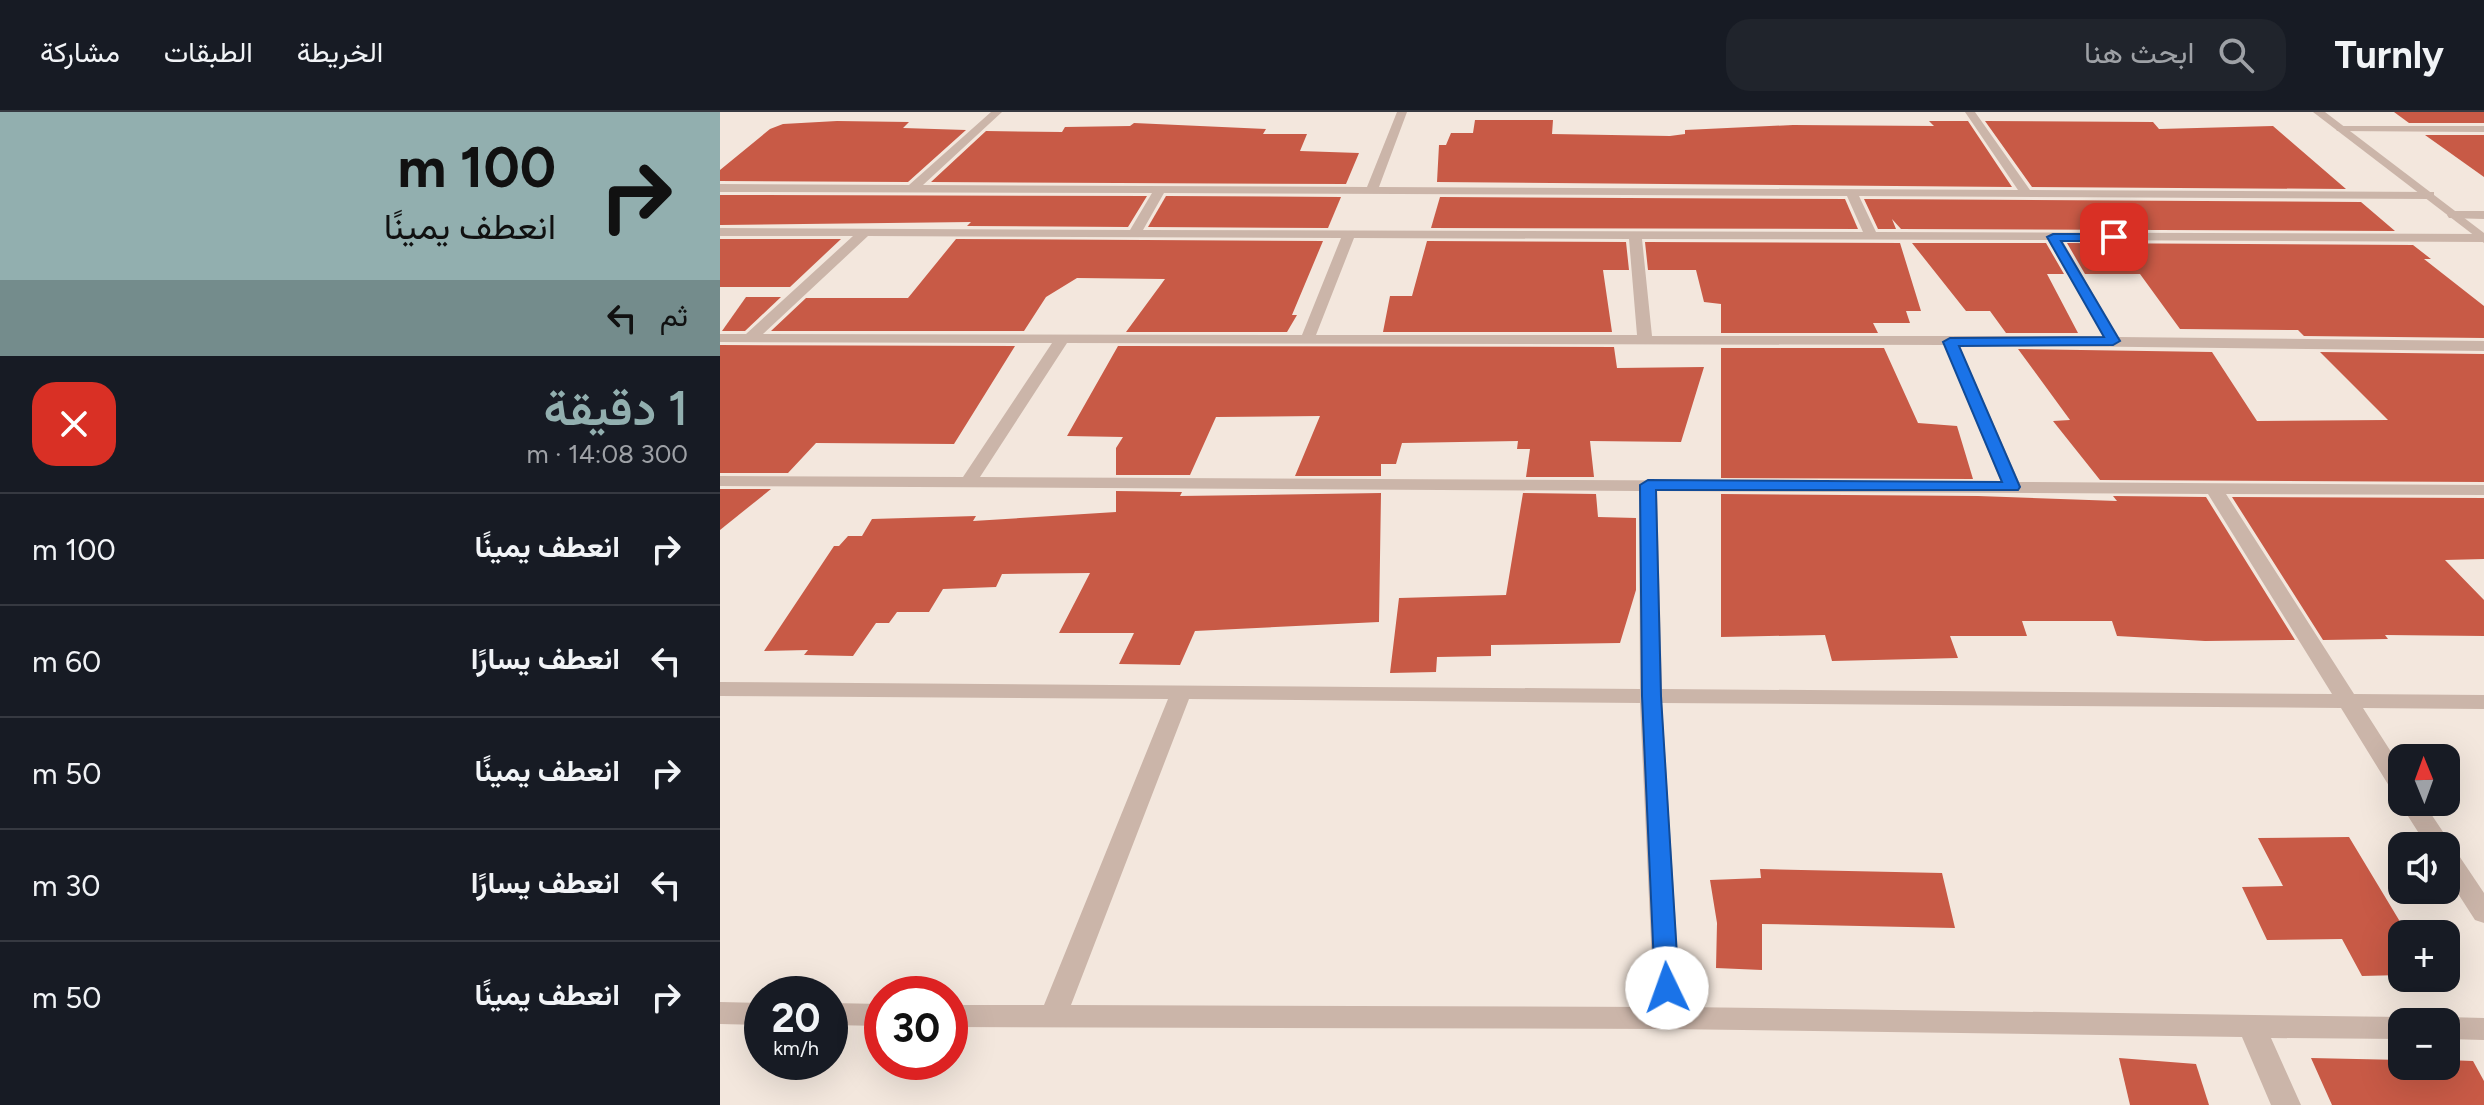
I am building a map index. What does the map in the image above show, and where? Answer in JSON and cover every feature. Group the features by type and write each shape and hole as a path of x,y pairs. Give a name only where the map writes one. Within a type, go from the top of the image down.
{"street":[{"path":"912,189 997,112"},
{"path":"1372,190 1402,112"},
{"path":"1970,112 2026,193"},
{"path":"2318,112 2484,239"},
{"path":"2341,129 2484,129"},
{"path":"720,188 2430,195"},
{"path":"1134,233 1160,190"},
{"path":"1852,194 1871,236"},
{"path":"2453,215 2484,215"},
{"path":"720,232 2484,239"},
{"path":"750,338 865,232"},
{"path":"1307,340 1349,234"},
{"path":"1635,235 1645,340"},
{"path":"2053,237 2113,341"},
{"path":"720,338 2113,341 2484,346"},
{"path":"968,482 1063,338"},
{"path":"1950,342 2012,487"},
{"path":"720,481 2484,490"},
{"path":"1648,485 1651,696 1668,1018"},
{"path":"2213,488 2388,767"},
{"path":"720,689 2484,702"},
{"path":"1053,1017 1181,693"},
{"path":"2460,876 2484,913"},
{"path":"720,1013 744,1014"},
{"path":"968,1016 1668,1018 2388,1028"},
{"path":"2251,1025 2286,1105"},
{"path":"2460,1028 2484,1029"}],"building":[{"path":"2394,112 2484,112 2484,123 2409,123"},
{"path":"1475,120 1553,120 1552,134 1670,136 1685,134 1685,130 1793,125 1934,126 1929,121 1968,121 2012,187 1437,182 1439,145 1446,145 1451,133 1473,133"},
{"path":"1985,121 2153,122 2159,129 2273,126 2346,189 2032,187"},
{"path":"909,122 903,128 966,130 908,182 720,181 720,170 770,129 783,124"},
{"path":"1134,123 1266,129 1263,134 1307,134 1300,151 1359,153 1346,184 931,182 986,131 1062,132 1065,127 1130,126"},
{"path":"2425,135 2484,135 2484,177"},
{"path":"720,195 1147,196 1128,227 967,226 971,222 720,225"},
{"path":"1166,196 1341,197 1328,228 1148,227"},
{"path":"1440,197 1845,199 1858,229 1431,228"},
{"path":"1864,199 2361,202 2395,231 1901,229 1892,219 1896,229 1878,229"},
{"path":"720,239 841,239 790,287 720,287"},
{"path":"956,239 1323,241 1292,315 1297,315 1287,332 1126,332 1165,279 1077,278 1046,297 1024,331 771,331 806,298 908,298"},
{"path":"1427,241 1626,242 1629,270 1603,270 1612,332 1383,332 1390,296 1412,296"},
{"path":"1645,242 1900,243 1921,311 1906,311 1910,323 1873,323 1878,333 1721,333 1721,304 1704,302 1696,270 1648,270"},
{"path":"1912,243 2046,243 2064,274 2047,274 2078,333 2006,333 1990,311 1966,311"},
{"path":"2067,243 2413,245 2431,259 2424,259 2484,306 2484,338 2304,336 2298,330 2180,329 2140,274 2085,274"},
{"path":"746,297 781,297 745,331 722,331"},
{"path":"720,345 1015,346 954,444 816,443 788,473 720,473"},
{"path":"1118,346 1614,347 1617,368 1704,367 1681,442 1590,441 1594,477 1526,477 1530,449 1517,449 1518,441 1402,443 1396,464 1381,464 1381,476 1295,476 1320,416 1216,417 1190,475 1116,475 1116,448 1123,437 1067,436"},
{"path":"1721,348 1884,348 1918,423 1957,426 1973,479 1721,478"},
{"path":"2018,349 2212,352 2257,421 2388,420 2320,352 2484,354 2484,482 2100,480 2053,421 2070,420"},
{"path":"720,489 771,489 720,530"},
{"path":"1116,491 1182,492 1180,496 1381,493 1379,622 1195,631 1180,665 1119,664 1134,633 1059,633 1090,573 1002,574 996,587 943,589 929,612 897,612 889,623 876,623 853,656 804,655 808,650 764,651 834,546 839,546 848,536 862,536 872,519 976,516 973,521 1116,512"},
{"path":"1523,493 1596,494 1598,517 1636,518 1636,590 1620,643 1491,645 1491,656 1437,657 1436,672 1390,673 1399,598 1506,595"},
{"path":"1721,494 1978,496 2117,501 2113,496 2206,497 2295,640 2205,641 2117,636 2112,621 2022,621 2027,636 1950,636 1958,658 1832,661 1825,635 1721,637"},
{"path":"2232,497 2484,498 2484,559 2445,560 2484,600 2484,636 2385,635 2388,639 2323,640"},
{"path":"2349,837 2399,920 2388,920 2388,975 2362,976 2342,939 2267,940 2242,887 2283,886 2258,838"},
{"path":"1760,869 1942,873 1955,928 1762,924 1762,970 1716,968 1717,923 1710,880 1761,878"},
{"path":"2119,1058 2196,1064 2209,1105 2130,1105"},
{"path":"2311,1058 2388,1060 2388,1080 2460,1080 2460,1061 2473,1061 2484,1081 2484,1105 2332,1105"}],"route":[{"path":"1667,988 1651,696 1648,485 2012,487 1950,342 2113,341 2053,237 2114,237"}]}
